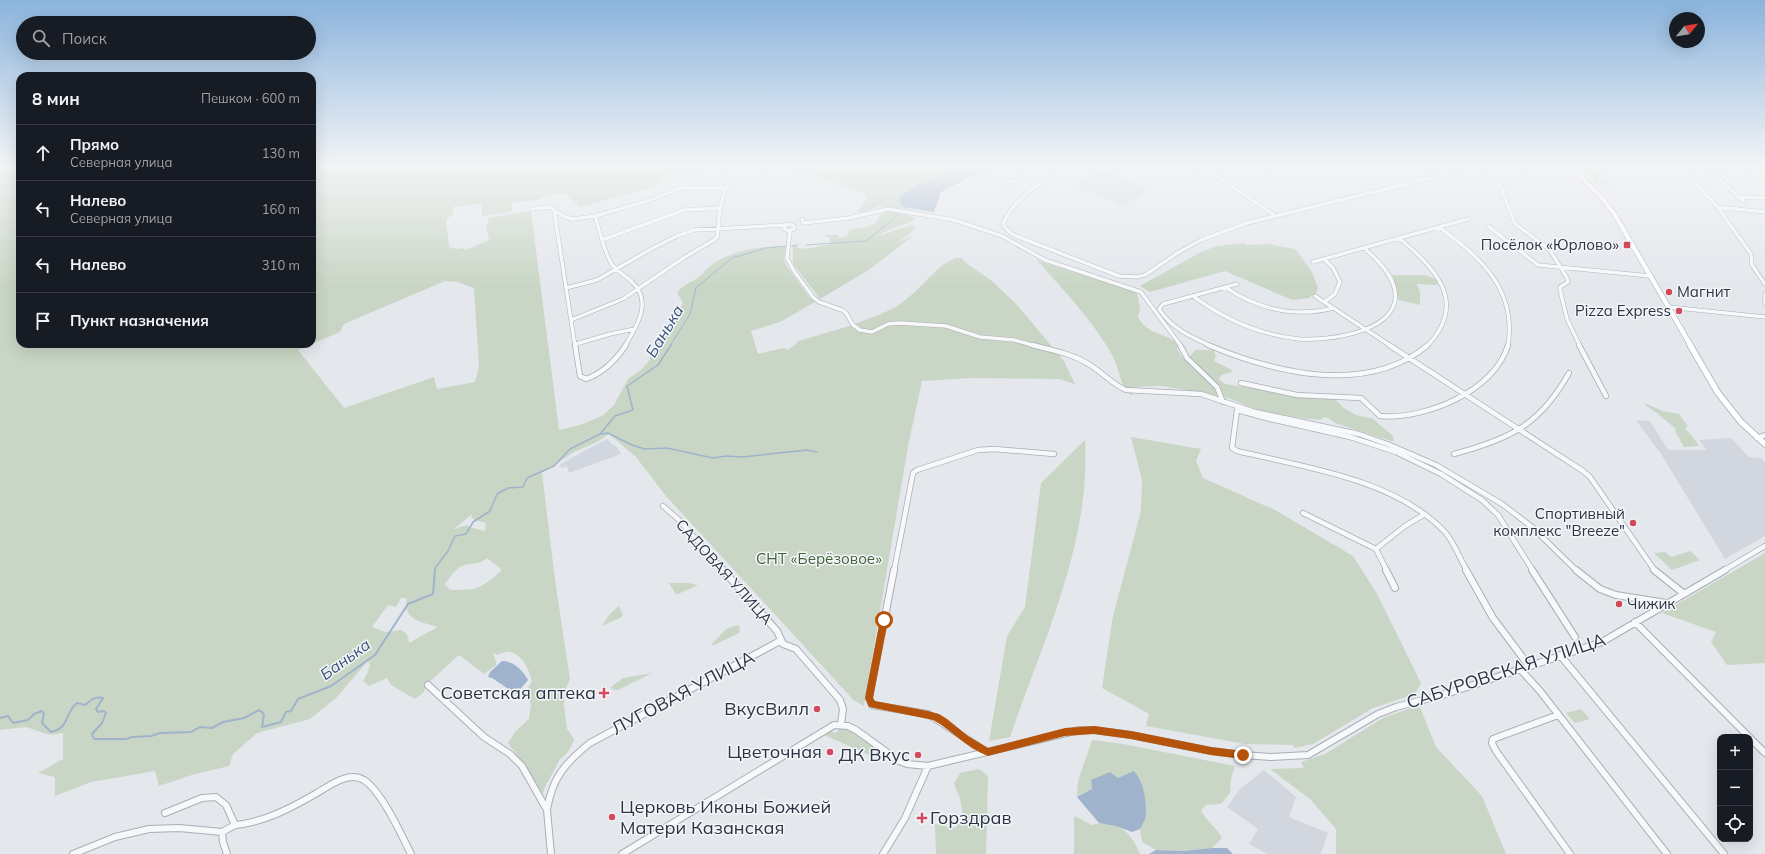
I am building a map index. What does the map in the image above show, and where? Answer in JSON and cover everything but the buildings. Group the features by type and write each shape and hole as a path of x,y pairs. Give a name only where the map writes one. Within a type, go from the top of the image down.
{"main road":[{"path":"1609,207 1718,393 1731,411 1757,438 1765,444"}],"street":[{"path":"532,209 549,208 565,217 574,219 595,216 627,207"},
{"path":"1016,207 1006,217 1003,224 1007,231 1016,236 1127,278 1145,275 1178,252 1224,230 1274,215 1308,207"},
{"path":"1262,207 1274,215"},
{"path":"1508,207 1515,224 1550,250 1568,280 1568,282 1560,287 1565,313 1571,328 1597,374 1606,396"},
{"path":"1717,207 1765,212"},
{"path":"1717,207 1751,254 1752,265 1764,282"},
{"path":"571,320 611,304 714,240 716,237 720,208 684,210 602,240"},
{"path":"802,219 803,223 849,218 888,209 954,220 1002,236 1045,260 1134,288 1141,292 1178,340 1187,358 1218,387 1223,402"},
{"path":"554,210 580,376 586,379 599,374 622,351 643,313 638,288 617,269 608,255 595,216"},
{"path":"1313,262 1468,219"},
{"path":"566,288 597,280 638,256 684,233 701,229 792,224 795,226 794,229 790,231 787,258 794,271 814,297 820,302 842,310 846,313 853,325 860,330 872,332 888,324 899,323 946,326 980,337 1014,340 1066,353 1090,365 1117,386 1126,390 1201,394 1270,416 1359,434 1436,465 1472,486 1518,516 1580,574 1600,589 1616,595 1666,603"},
{"path":"786,225 784,229 790,231"},
{"path":"1488,226 1536,264 1561,268 1650,276"},
{"path":"1241,383 1297,395 1329,398 1361,398 1368,402 1376,414 1381,416 1425,410 1466,394 1483,383 1494,372 1503,359 1510,338 1510,323 1503,294 1494,280 1471,253 1439,227"},
{"path":"1237,284 1163,304 1159,308 1178,329 1238,357 1303,372 1327,374 1348,374 1382,369 1410,358 1431,343 1439,334 1447,312 1443,288 1435,273 1426,262 1399,238"},
{"path":"1193,296 1218,314 1236,323 1282,336 1300,339 1330,340 1367,330 1386,317 1394,303 1394,293 1392,284 1382,265 1364,248"},
{"path":"1324,259 1333,268 1340,282 1335,294 1324,302"},
{"path":"1225,287 1248,302 1277,310 1308,313 1334,308"},
{"path":"1765,294 1765,304"},
{"path":"1315,296 1519,430 1583,470 1590,477 1656,572 1683,593"},
{"path":"1668,307 1765,316"},
{"path":"576,344 610,334 635,329"},
{"path":"1454,454 1506,438 1519,430 1555,398 1570,372"},
{"path":"1529,666 1493,618 1445,532 1426,514 1415,506 1359,481 1236,451 1232,448 1236,410 1258,417 1363,440 1396,452 1468,491 1486,503 1498,515 1575,637"},
{"path":"1757,438 1765,435"},
{"path":"988,752 965,739 936,717 928,714 872,705 869,698 913,473 917,470 978,450 994,449 1054,454"},
{"name":"САДОВАЯ УЛИЦА","path":"663,506 678,519 777,632 780,641"},
{"path":"1303,513 1376,549 1395,588"},
{"path":"1376,549 1405,526 1426,514"},
{"name":"САБУРОВСКАЯ УЛИЦА","path":"988,752 1065,732 1094,730 1230,754 1271,758 1308,755 1317,752 1378,714 1396,707 1449,693 1602,642 1765,546"},
{"path":"1635,622 1747,734"},
{"path":"780,641 786,647 796,649 840,700 843,709 841,724"},
{"name":"ЛУГОВАЯ УЛИЦА","path":"547,810 548,795 552,783 562,768 575,754 586,746 601,736 780,641"},
{"path":"1560,655 1724,854"},
{"path":"1520,669 1668,854"},
{"path":"428,685 484,737 510,754 522,766 547,810 551,854"},
{"path":"1558,715 1492,739 1492,744 1570,854"},
{"path":"622,854 828,728 841,724 856,730 899,761 907,764 928,766 988,752"},
{"path":"1753,740 1765,753"},
{"path":"883,854 905,818 928,766"},
{"path":"73,854 115,838 149,829 179,828 222,832 235,825 246,825 284,810 340,780 349,777 358,777 366,781 379,796 411,854"},
{"path":"165,813 205,797 216,797 223,801 235,825"},
{"path":"222,832 223,842 227,854"}],"shaded area":[{"path":"1636,420 1650,421 1668,450 1707,450 1699,440 1731,438 1749,457 1761,458 1765,463 1765,536 1725,559 1661,454"},
{"path":"607,439 614,446 616,446 621,454 569,473 567,466 561,468 560,465 564,462"},
{"path":"1264,770 1296,797 1289,817 1328,833 1321,854 1267,854 1249,844 1258,829 1227,807 1240,789"}],"green space":[{"name":"СНТ «Берёзовое»","path":"0,207 16,207 16,348 303,348 298,350 344,408 434,377 437,389 475,382 479,367 474,288 457,282 445,281 344,324 340,332 316,342 316,207 453,207 452,207 453,215 446,219 449,247 457,249 463,248 466,250 489,240 486,226 489,218 531,211 559,430 580,425 602,416 614,405 628,379 641,370 649,361 653,351 683,303 677,293 681,288 699,277 710,266 719,260 737,252 765,247 786,246 784,258 786,265 809,297 815,302 780,322 751,331 758,354 783,348 788,350 799,341 879,315 898,306 915,292 941,266 955,258 962,258 966,263 992,281 1017,305 1064,361 1075,384 1059,379 970,378 922,381 908,446 864,706 853,700 666,496 636,457 609,434 597,442 574,452 542,473 555,580 570,679 564,693 564,705 567,729 574,739 569,750 560,759 544,789 542,796 527,768 508,743 515,732 529,719 531,704 525,693 532,681 522,659 514,653 507,652 497,655 493,653 496,665 484,674 459,655 428,683 423,693 415,699 391,685 387,678 369,686 363,681 370,665 368,661 337,697 310,719 257,733 233,754 229,766 192,775 159,786 155,771 91,782 55,796 55,777 38,773 63,759 63,733 50,735 26,727 0,730","holes":["472,514 471,517 475,520 486,523 485,531 469,527 467,525 454,529","487,558 502,570 484,585 467,590 450,590 445,584 460,567 467,564 478,563","401,598 407,598 406,606 411,616 420,622 438,627 409,643 407,634 401,630 385,632 372,627 388,605 396,607"]},
{"path":"481,207 512,207 512,211 482,216"},
{"path":"861,207 876,207 866,212 857,212"},
{"path":"884,207 902,207 900,209"},
{"path":"888,211 917,218 879,236 911,225 917,227 900,241 913,236 870,269 820,299 793,264 793,245 801,248 811,248 831,244 830,239 825,235 838,235 839,238 847,236 849,230 872,225 884,212"},
{"path":"1244,243 1246,245 1268,244 1295,249 1312,272 1318,288 1316,293 1309,298 1292,300 1225,271 1150,292 1140,286 1201,252 1217,246"},
{"path":"1036,259 1133,290 1137,293 1140,309 1138,317 1142,323 1152,331 1173,340 1178,344 1177,349 1182,357 1188,359 1195,350 1213,350 1216,355 1214,361 1233,372 1221,375 1219,379 1225,384 1310,397 1335,399 1344,408 1356,415 1373,419 1393,436 1394,441 1335,423 1328,418 1324,417 1321,420 1278,414 1253,408 1217,395 1162,386 1134,387 1132,396 1122,382 1115,361 1096,329"},
{"path":"1392,275 1425,275 1436,279 1438,285 1417,284 1420,292 1420,305 1399,300"},
{"path":"1644,403 1663,411 1679,414 1688,426 1685,428 1699,445 1684,447 1675,431 1676,429"},
{"path":"1131,437 1201,449 1196,461 1203,478 1275,510 1353,556 1376,592 1421,683 1415,694 1373,708 1313,744 1295,748 1293,745 1245,744 1146,726 1149,714 1102,688 1113,616 1141,511 1142,480"},
{"path":"1085,440 1085,478 1080,516 1073,554 1062,591 1010,737 989,741 1007,636 1025,607 1041,483"},
{"path":"1690,551 1700,560 1672,570 1654,553 1665,552 1671,557"},
{"path":"1765,553 1765,663 1727,665 1711,642 1716,632 1662,613"},
{"path":"669,583 688,583 698,585 678,594 675,593"},
{"path":"619,606 623,615 622,617 602,626 609,615"},
{"path":"738,625 740,628 739,633 711,645 726,629"},
{"path":"652,673 618,690 612,689 611,687 623,678"},
{"path":"1419,705 1436,747 1482,796 1506,854 1336,854 1336,829 1310,799 1270,769 1304,768 1301,762 1325,754 1383,718"},
{"path":"1581,709 1590,719 1575,723 1566,713"},
{"path":"840,728 845,728 860,735 877,750 876,755 874,757 824,735 830,731 836,733"},
{"path":"1092,740 1123,744 1235,766 1231,779 1230,793 1221,804 1206,805 1201,810 1222,838 1212,848 1184,851 1156,850 1142,842 1140,829 1146,815 1144,803 1118,778 1091,780 1092,789 1077,797 1078,781"},
{"path":"979,769 988,776 986,854 936,854 935,824 952,828 956,827 963,817 960,798 954,784 960,773"},
{"path":"1074,816 1092,825 1108,823 1116,825 1128,833 1137,846 1140,854 1074,854"}],"water":[{"path":"902,207 936,207 934,212"},
{"path":"502,661 506,661 518,667 528,680 516,694 492,678 488,677 490,672"},
{"path":"1134,771 1142,785 1146,802 1146,816 1140,829 1132,832 1116,826 1099,823 1077,797 1092,789 1091,780 1110,772 1118,778"},
{"path":"1227,848 1233,854 1149,854 1156,850 1184,851"}],"waterway":[{"name":"Банька","path":"806,245 866,241 908,207"},
{"name":"Банька","path":"792,246 798,245"},
{"name":"Банька","path":"670,346 690,314 696,288 732,258 766,248 788,246"},
{"name":"Банька","path":"435,570 448,551 455,536 466,534 473,522 490,511 497,494 508,488 523,487 527,478 554,466 570,449 600,434 615,416 633,410 627,386 658,365 671,345"},
{"path":"601,434 608,433 632,445 645,449 667,448 713,458 726,456 742,457 807,450 817,452"},
{"name":"Банька","path":"0,718 8,716 13,723 28,720 34,714 42,711 44,714 42,723 51,732 61,727 77,703 85,705 93,699 103,698 96,709 98,712 104,711 106,713 102,723 92,734 94,739 126,739 132,737 151,736 160,733 191,732 200,727 212,728 223,722 244,718 259,710 264,714 262,727 281,722 286,712 291,711 298,699 331,686 375,655 408,604 433,594 435,570"}],"place":[{"name":"Посёлок «Юрлово»","path":"1627,245"},
{"name":"Магнит","path":"1669,292"},
{"name":"Pizza Express","path":"1679,311"},
{"name":"Спортивный комплекс \"Breeze\"","path":"1633,523"},
{"name":"Чижик","path":"1619,604"},
{"name":"Советская аптека","path":"604,693"},
{"name":"ВкусВилл","path":"817,709"},
{"name":"Цветочная","path":"830,752"},
{"name":"ДК Вкус","path":"918,755"},
{"name":"Церковь Иконы Божией Матери Казанская","path":"612,817"},
{"name":"Горздрав","path":"922,818"}],"route":[{"path":"884,620 869,698 872,705 928,714 936,717 965,739 988,752 1065,732 1094,730 1131,735 1211,751 1243,755"}]}
